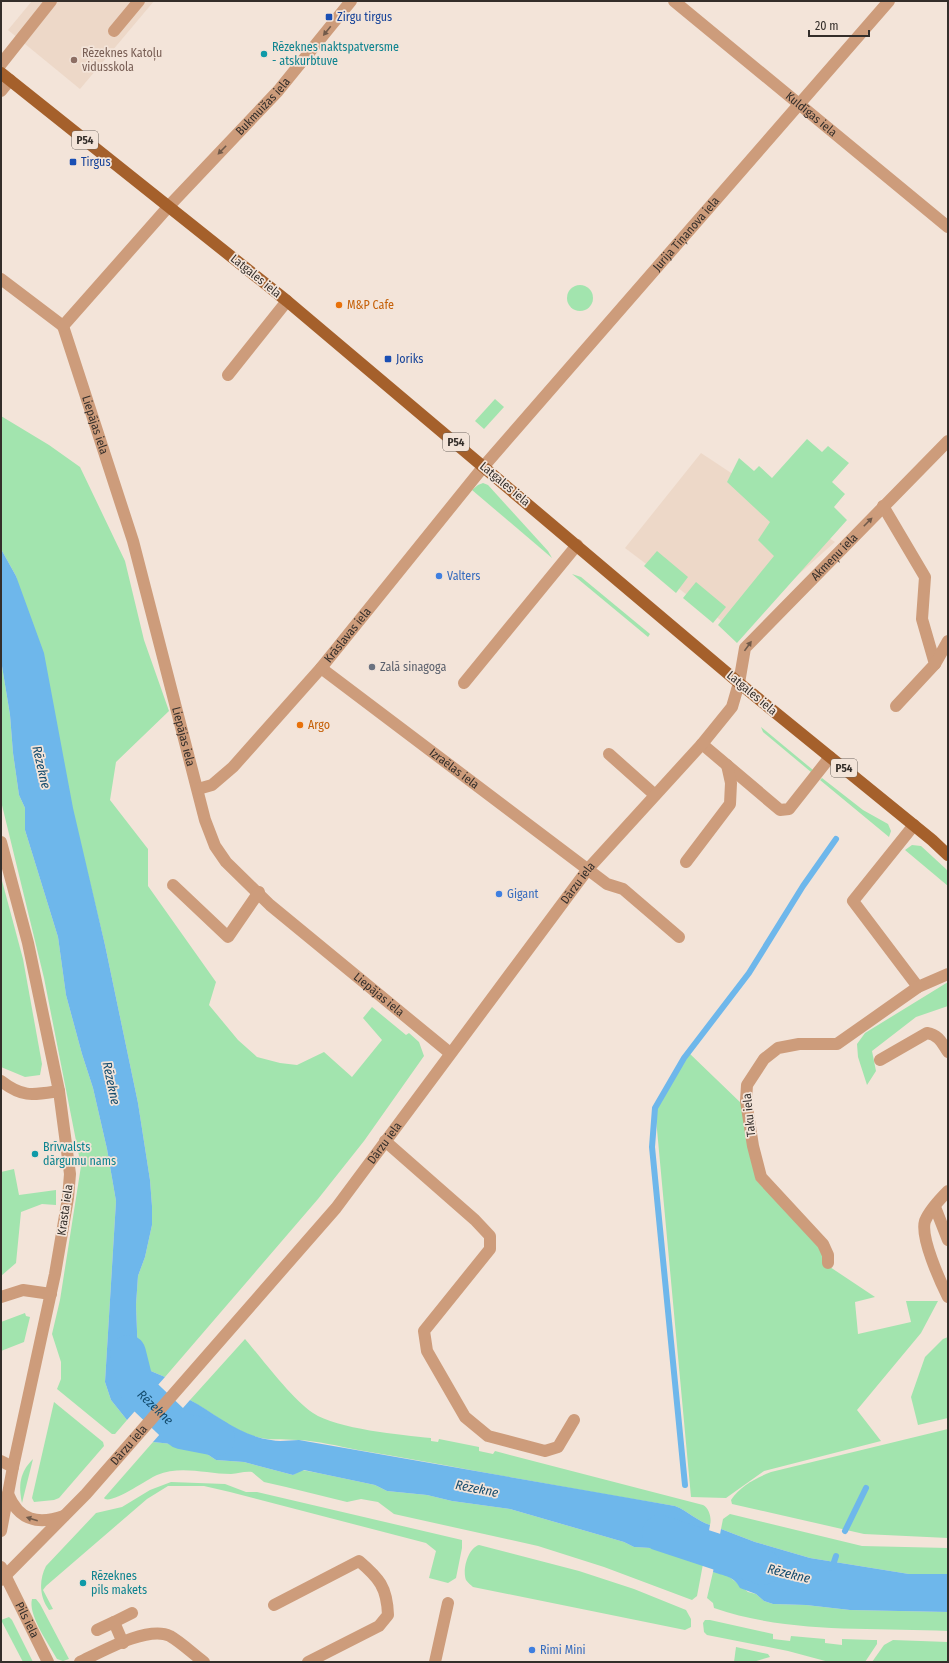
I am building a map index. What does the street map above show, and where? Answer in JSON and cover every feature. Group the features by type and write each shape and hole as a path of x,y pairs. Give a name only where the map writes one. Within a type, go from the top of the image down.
{"main road":[{"name":"Latgales iela","path":"5,76 286,301 484,466 739,683 914,825 948,855"}],"street":[{"path":"1,64 51,1"},
{"path":"114,31 139,1"},
{"name":"Bukmuižas iela","path":"63,326 169,206 278,91 352,1"},
{"name":"Kuldīgas iela","path":"674,1 948,227"},
{"name":"Jurija Tiņanova iela","path":"484,466 889,1"},
{"path":"1,91 5,76"},
{"path":"1,279 63,326"},
{"path":"228,375 286,301"},
{"name":"Liepājas iela","path":"63,326 133,541 205,820 215,846 226,862 259,892 270,905 450,1053"},
{"name":"Akmeņu iela","path":"739,683 745,648 948,441"},
{"name":"Krāslavas iela","path":"198,789 212,785 233,767 321,668 484,466"},
{"path":"883,506 925,578 922,619 935,664"},
{"path":"464,683 577,545"},
{"path":"896,706 935,664 948,641"},
{"name":"Izraēlas iela","path":"321,668 607,884 623,889 679,937"},
{"name":"Dārzu iela","path":"2,1575 67,1515 336,1208 588,869 702,744 732,707 739,683"},
{"path":"702,744 780,810 789,810 830,757"},
{"path":"609,754 655,795"},
{"path":"686,862 730,804 730,783 727,765"},
{"path":"914,825 852,901 918,988"},
{"name":"Krasta iela","path":"1,842 28,943 58,1091 70,1174 68,1198 51,1294 2,1516 1,1531"},
{"path":"173,885 228,937 259,892"},
{"name":"Taku iela","path":"828,1263 828,1255 823,1244 761,1177 753,1146 746,1101 747,1085 764,1059 778,1048 799,1044 838,1044 918,988 948,974"},
{"path":"880,1060 927,1033 934,1034 939,1038 948,1052"},
{"path":"1,1081 20,1093 31,1095 58,1091"},
{"path":"385,1141 490,1236 490,1249 424,1331 427,1351 465,1417 488,1436 545,1451 558,1447 574,1420"},
{"path":"948,1191 926,1219 924,1228 926,1239 948,1298"},
{"path":"935,1207 948,1240"},
{"path":"1,1298 23,1290 51,1294"},
{"path":"1,1461 13,1467"},
{"path":"8,1494 16,1509 28,1519 51,1521 67,1515"},
{"path":"274,1606 359,1561 376,1576 388,1597 388,1615 379,1626 308,1662"},
{"name":"Pils iela","path":"2,1575 48,1662"},
{"path":"435,1662 448,1603"},
{"path":"97,1630 132,1613"},
{"path":"114,1622 123,1643"},
{"path":"80,1662 141,1635 154,1633 169,1636 204,1662"}],"shaded area":[{"name":"Rēzeknes Katoļu vidusskola","path":"32,1 154,1 80,89 8,30"},
{"path":"701,453 835,542 735,631 625,548"}],"green space":[{"path":"580,285 589,289 593,298 589,307 580,311 571,307 567,298 571,289"},
{"path":"495,399 504,407 484,429 475,421"},
{"path":"1,416 49,445 80,467 125,561 144,640 169,711 116,762 110,800 148,849 148,886 216,982 209,1005 238,1040 257,1057 280,1063 297,1065 324,1052 352,1077 382,1040 363,1018 372,1007 406,1035 409,1033 419,1042 424,1056 364,1141 318,1199 165,1377 146,1369 138,1357 136,1305 138,1276 145,1257 152,1225 150,1180 138,1103 105,945 16,576 1,549"},
{"path":"807,439 822,452 828,446 849,463 832,482 845,494 834,507 847,520 737,643 718,625 774,556 758,540 770,522 727,482 739,458 754,471 759,466 772,478"},
{"path":"483,483 488,485 548,551 552,558 472,490"},
{"path":"657,551 688,577 676,593 644,566"},
{"path":"572,574 581,577 650,634 648,637"},
{"path":"696,582 726,607 713,623 683,598"},
{"path":"1,660 10,715 13,753 19,795 25,808 25,830 58,937 66,995 93,1088 107,1149 116,1201 105,1382 111,1400 127,1420 115,1434 112,1434 57,1389 61,1379 61,1362 52,1334 60,1300 81,1166 44,978 1,801"},
{"path":"761,727 813,770 811,772 763,732"},
{"path":"822,778 863,810 888,824 891,831 889,837 820,780"},
{"path":"912,845 921,846 946,869 948,872 948,886 905,850"},
{"path":"1,877 23,959 42,1064 40,1075 25,1077 1,1067"},
{"path":"948,982 948,1006 916,1017 872,1051 876,1071 867,1085 858,1057 857,1044 865,1033"},
{"path":"688,1052 743,1105 756,1180 795,1218 823,1252 824,1263 875,1297 855,1302 858,1334 911,1322 906,1301 938,1301 921,1333 857,1410 881,1441 764,1471 726,1498 691,1497 655,1108"},
{"path":"14,1169 19,1195 56,1190 56,1205 42,1204 21,1212 16,1263 1,1276 1,1172"},
{"path":"25,1313 26,1316 30,1317 24,1342 1,1351 1,1322"},
{"path":"948,1337 948,1418 918,1425 911,1397 925,1357 943,1339"},
{"path":"245,1339 296,1398 313,1413 324,1419 353,1427 431,1438 431,1441 438,1442 439,1439 479,1447 479,1451 493,1454 495,1451 703,1505 707,1508 710,1514 710,1525 675,1506 320,1443 298,1440 265,1439 245,1433 190,1400"},
{"path":"54,1402 103,1442 104,1446 59,1498 34,1502 32,1498"},
{"path":"948,1429 948,1538 864,1534 732,1504 731,1500 739,1491 754,1480 771,1472"},
{"path":"153,1442 181,1445 204,1452 216,1460 244,1462 293,1475 302,1470 375,1485 387,1491 427,1495 452,1501 510,1509 624,1542 634,1547 651,1548 703,1564 697,1596 692,1600 604,1567 538,1546 394,1514 378,1502 361,1499 347,1502 264,1482 252,1472 222,1474 184,1470 166,1472 157,1475 115,1498 105,1499 104,1498"},
{"path":"33,1459 22,1503 20,1490 21,1479 25,1469"},
{"path":"171,1482 225,1484 246,1492 257,1492 462,1540 462,1548 456,1578 448,1583 429,1578 436,1551 426,1543 204,1486 168,1486 147,1499 46,1586 43,1590 53,1609 49,1610 43,1599 41,1588 42,1577 46,1566 96,1513 122,1507 150,1490"},
{"path":"730,1514 862,1546 948,1548 948,1574 909,1574 810,1558 755,1542 721,1529 723,1519"},
{"path":"479,1545 579,1571 634,1589 686,1610 691,1619 691,1627 685,1630 473,1587 466,1580 465,1565 472,1550"},
{"path":"713,1572 727,1575 748,1592 756,1594 764,1601 773,1604 806,1605 850,1610 948,1612 948,1631 800,1626 742,1616 714,1608 713,1603 707,1598"},
{"path":"32,1599 36,1599 40,1604 69,1659 63,1661 57,1659 35,1619 31,1605"},
{"path":"9,1617 12,1620 33,1662 23,1662 1,1620"},
{"path":"705,1620 773,1634 773,1639 790,1641 791,1636 825,1639 825,1643 842,1645 842,1639 877,1640 877,1644 865,1662 829,1662 788,1651 707,1635 704,1632 703,1623"},
{"path":"893,1640 948,1642 948,1662 872,1662 884,1645"},
{"path":"736,1647 768,1654 770,1657 753,1662 734,1662"}],"water":[{"path":"1,549 16,576 44,653 73,808 105,945 138,1103 150,1180 152,1225 145,1257 138,1276 136,1305 138,1357 146,1369 165,1377 127,1420 111,1400 105,1382 116,1201 107,1149 93,1088 66,995 58,937 25,830 25,808 19,795 13,753 10,715 1,660"},
{"path":"190,1400 229,1424 260,1438 278,1441 299,1440 675,1506 710,1525 703,1564 651,1548 634,1547 624,1542 510,1509 452,1501 427,1495 387,1491 375,1485 304,1470 293,1475 244,1462 216,1460 204,1452 181,1445 153,1442"},
{"path":"721,1529 755,1542 810,1558 909,1574 948,1574 948,1612 850,1610 806,1605 773,1604 764,1601 756,1594 740,1588 732,1579 713,1572"}],"waterway":[{"path":"685,1485 652,1147 655,1108 684,1058 749,973 803,886 836,839"},
{"name":"Rēzekne","path":"128,1353 137,1389 181,1431 217,1438"},
{"path":"845,1531 866,1488"},
{"name":"Rēzekne","path":"660,1533 763,1567"},
{"path":"832,1568 836,1556"}],"place":[{"name":"Zirgu tirgus","path":"329,17"},
{"name":"Rēzeknes naktspatversme - atskurbtuve","path":"264,54"},
{"name":"Rēzeknes Katoļu vidusskola","path":"74,60"},
{"name":"Tirgus","path":"73,162"},
{"name":"M&P Cafe","path":"339,305"},
{"name":"Joriks","path":"388,359"},
{"name":"Valters","path":"439,576"},
{"name":"Zalā sinagoga","path":"372,667"},
{"name":"Argo","path":"300,725"},
{"name":"Gigant","path":"499,894"},
{"name":"Brīvvalsts dārgumu nams","path":"35,1154"},
{"name":"Rēzeknes pils makets","path":"83,1583"},
{"name":"Rimi Mini","path":"532,1650"}]}
